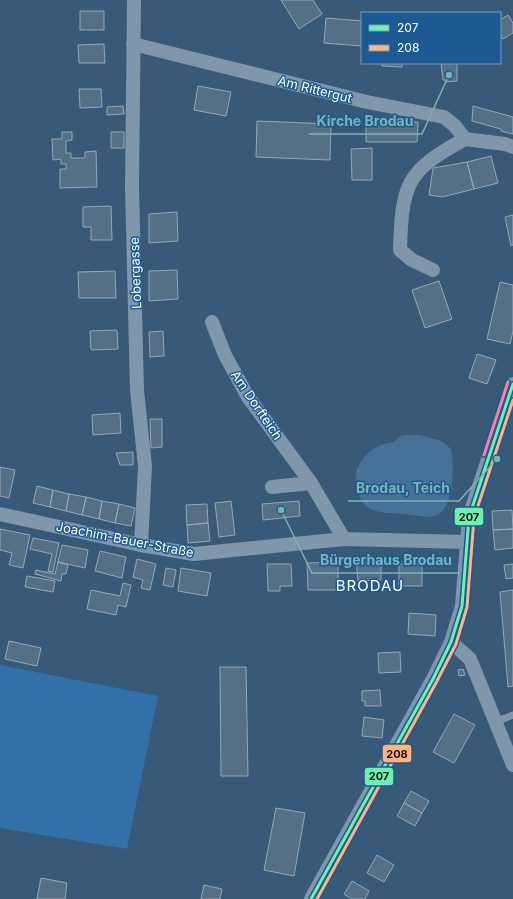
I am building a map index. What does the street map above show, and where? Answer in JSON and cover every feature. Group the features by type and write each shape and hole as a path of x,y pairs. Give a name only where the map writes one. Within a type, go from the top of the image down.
{"street":[{"name":"Lobergasse","path":"134,0 132,187 136,390 145,466 141,545"},
{"name":"Am Rittergut","path":"133,44 367,102 444,117 455,126 465,140"},
{"path":"433,270 412,260 400,250 404,197 412,178 425,163 439,153 465,140 505,144 513,147"},
{"name":"Am Dorfteich","path":"212,322 224,355 248,397 311,483 344,539"},
{"path":"311,899 433,679 451,642 462,606 469,516 513,384"},
{"path":"272,487 311,483"},
{"name":"Joachim-Bauer-Straße","path":"0,514 141,545 194,554 344,539 466,542"},
{"path":"451,642 470,659 482,685 495,722 513,765"}],"lane":[{"path":"495,722 513,715"}],"shaded area":[{"path":"405,435 419,435 442,441 451,449 453,465 452,486 450,496 442,512 435,516 427,517 381,512 369,508 361,499 356,481 356,475 360,463 368,453 382,444 393,442"},
{"path":"0,665 158,696 127,849 0,828"}],"building":[{"path":"281,0 313,0 322,14 299,29"},
{"path":"80,11 104,11 104,30 80,30"},
{"path":"508,15 513,23 513,33 503,39 501,36 501,19"},
{"path":"326,18 361,21 361,46 324,43"},
{"path":"104,44 105,63 79,63 78,45"},
{"path":"382,64 402,64 402,67 382,66"},
{"path":"441,64 457,64 457,81 446,82 443,80"},
{"path":"198,86 231,92 226,116 194,110"},
{"path":"79,89 101,89 102,107 80,108"},
{"path":"123,106 124,114 107,115 107,107"},
{"path":"473,106 513,117 513,134 472,121"},
{"path":"257,121 331,124 330,160 256,157"},
{"path":"366,121 418,122 417,142 366,142"},
{"path":"62,132 72,132 72,140 66,141 66,153 71,153 71,158 85,158 85,152 96,151 97,187 60,188 60,169 66,169 66,164 61,164 61,159 53,160 52,139 62,139"},
{"path":"111,132 124,132 124,148 111,148"},
{"path":"372,148 372,180 352,180 351,149"},
{"path":"491,156 498,183 474,189 467,162"},
{"path":"467,162 474,189 442,197 429,195 433,168"},
{"path":"111,206 112,240 91,240 91,227 83,227 83,207"},
{"path":"177,212 178,241 149,243 149,214"},
{"path":"513,215 513,245 511,246 505,217"},
{"path":"177,270 178,299 149,301 149,271"},
{"path":"115,271 116,298 79,298 78,272"},
{"path":"439,281 452,319 425,328 412,290"},
{"path":"500,282 513,285 513,331 510,344 487,339"},
{"path":"117,330 118,349 91,350 90,331"},
{"path":"163,331 164,356 150,357 149,332"},
{"path":"477,354 496,360 487,384 469,378"},
{"path":"120,413 121,433 93,435 92,415"},
{"path":"150,419 162,419 162,447 151,448"},
{"path":"133,452 133,465 120,465 116,453"},
{"path":"0,467 15,470 9,498 0,496"},
{"path":"37,486 53,490 50,507 33,503"},
{"path":"53,490 69,494 66,511 50,507"},
{"path":"69,494 86,497 82,515 66,511"},
{"path":"86,497 102,501 99,519 82,515"},
{"path":"102,501 119,504 115,523 99,519"},
{"path":"231,501 235,535 219,537 215,503"},
{"path":"299,501 300,516 263,520 262,504"},
{"path":"119,504 135,508 131,526 115,523"},
{"path":"207,504 208,523 187,525 186,505"},
{"path":"512,510 513,529 493,530 492,511"},
{"path":"208,523 210,541 188,543 187,525"},
{"path":"0,529 30,535 23,568 9,565 12,553 0,550"},
{"path":"513,529 513,548 495,550 493,530"},
{"path":"33,538 59,543 53,572 48,571 52,554 30,549"},
{"path":"62,545 88,550 85,568 58,562"},
{"path":"100,551 126,557 122,578 95,571"},
{"path":"137,559 156,564 150,590 141,588 143,580 133,577"},
{"path":"356,559 381,559 381,580 358,581"},
{"path":"58,562 68,565 66,574 62,574 61,581 35,574 36,570 55,574"},
{"path":"338,562 338,590 308,590 307,563"},
{"path":"267,564 291,564 292,586 280,586 280,591 268,591"},
{"path":"399,564 422,564 422,586 399,586"},
{"path":"513,564 513,578 506,579 504,565"},
{"path":"166,568 176,570 173,587 163,585"},
{"path":"181,568 211,573 207,596 178,591"},
{"path":"27,576 55,581 53,592 25,587"},
{"path":"123,583 131,585 126,607 118,605 116,615 87,609 91,590 120,596"},
{"path":"513,590 513,686 508,687 500,592"},
{"path":"409,613 436,615 435,636 408,634"},
{"path":"9,641 41,648 37,666 5,659"},
{"path":"400,652 401,672 379,673 378,653"},
{"path":"220,667 246,667 248,776 221,776"},
{"path":"463,669 465,675 459,676 458,670"},
{"path":"380,690 381,706 365,706 365,701 362,701 362,691"},
{"path":"454,714 475,725 454,763 433,752"},
{"path":"364,717 384,720 382,738 362,736"},
{"path":"411,791 429,801 422,813 404,803"},
{"path":"404,803 422,813 415,826 397,816"},
{"path":"276,808 305,813 294,876 264,870"},
{"path":"377,855 394,865 384,882 367,873"},
{"path":"41,878 67,883 65,899 37,899"},
{"path":"352,881 369,891 365,899 352,899 344,894"},
{"path":"204,885 222,889 220,899 201,899"}],"transit line":[{"path":"484,455 508,382"},
{"name":"207","path":"311,899 433,679 451,642 462,606 469,517 513,384"},
{"name":"208","path":"317,899 456,644 467,607 474,518 513,400"}],"place":[{"name":"Kirche Brodau","path":"449,75"},
{"name":"Brodau, Teich","path":"497,459"},
{"name":"Bürgerhaus Brodau","path":"281,510"}],"district":[{"name":"BRODAU","path":"370,586"}]}
